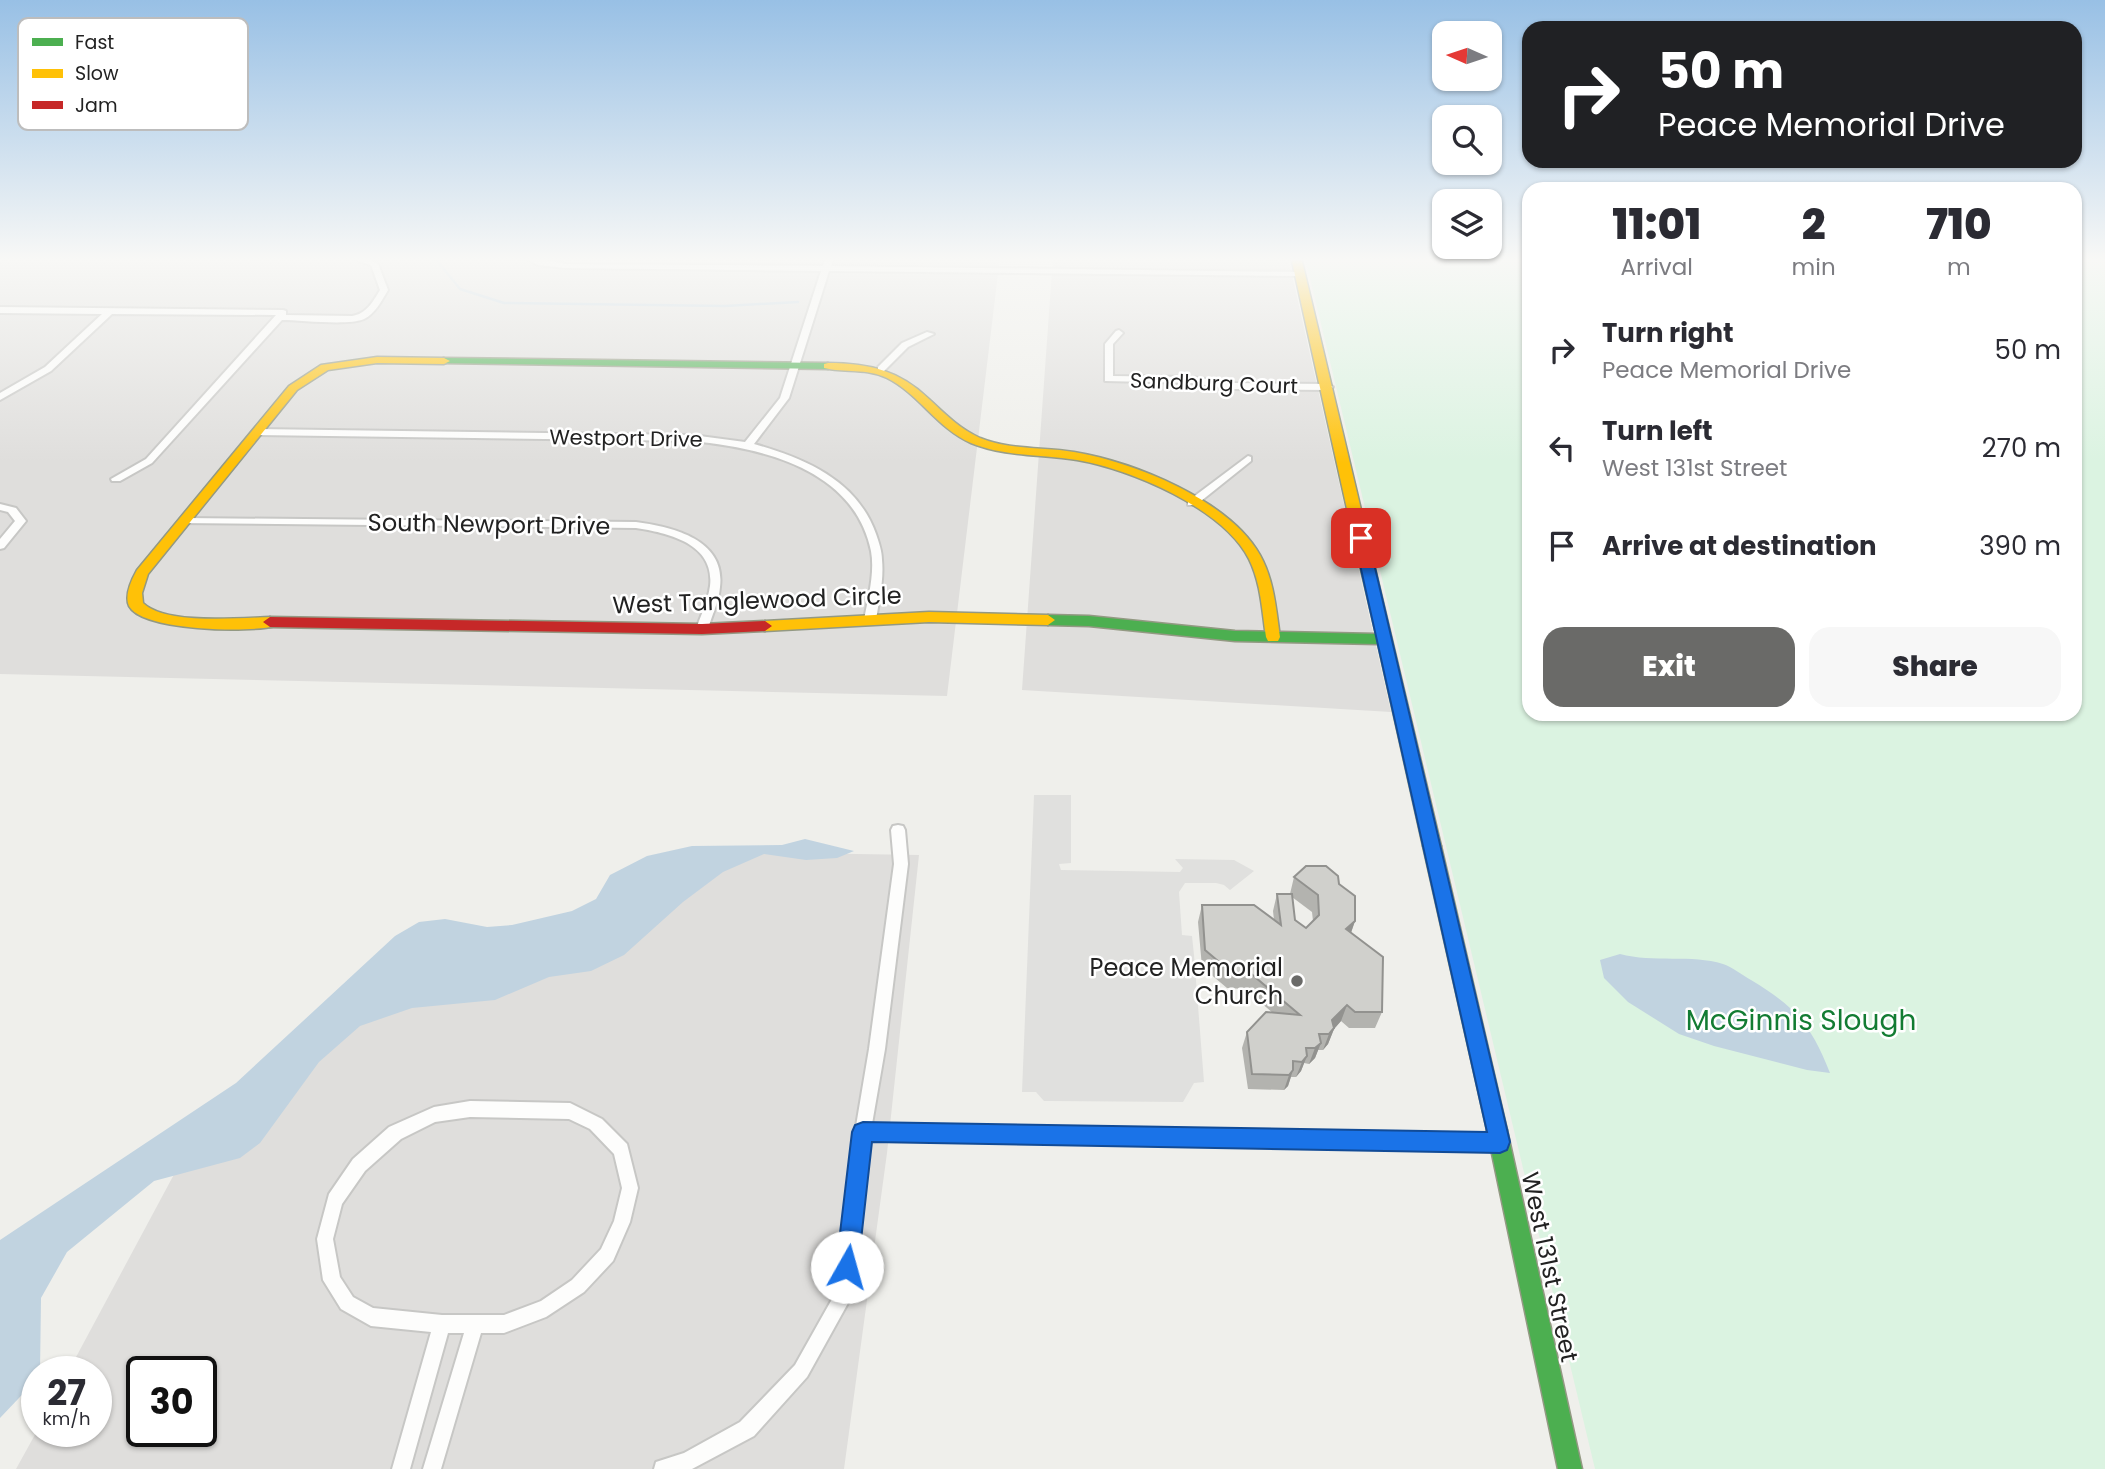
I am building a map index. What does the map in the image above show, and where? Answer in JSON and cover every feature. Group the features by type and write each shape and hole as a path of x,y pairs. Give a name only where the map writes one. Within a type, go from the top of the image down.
{"street":[{"path":"0,397 48,369 94,326"},
{"path":"116,479 149,461 271,326"},
{"path":"749,444 784,398 808,326"},
{"name":"West 131st Street","path":"1313,326 1500,1142 1570,1469"},
{"name":"Sandburg Court","path":"1119,333 1109,344 1108,379 1191,380 1235,386 1328,387"},
{"path":"881,369 905,345 930,334"},
{"path":"184,520 293,388 325,367 377,360 853,366 881,369 904,382 948,425 972,439 1017,452 1069,455 1105,461 1192,503 1236,529 1251,548 1264,576 1273,637"},
{"name":"Westport Drive","path":"257,432 692,438 749,444 807,466 846,494 871,535 876,552 877,571 870,620"},
{"path":"1192,503 1248,460"},
{"path":"0,507 12,510 18,514 21,521 0,546"},
{"name":"West Tanglewood Circle","path":"184,520 142,573 132,598 134,607 149,616 178,621 702,629 929,617 1089,621 1236,636 1383,639"},
{"name":"South Newport Drive","path":"184,520 636,525 665,528 691,539 706,552 714,568 715,585 702,629"},
{"path":"663,1469 688,1461 747,1429 801,1371 844,1294 863,1132 877,1049 901,864 898,830"},
{"path":"470,1109 570,1111 596,1124 621,1150 630,1188 622,1222 607,1255 578,1286 546,1308 504,1324 475,1324 442,1324 371,1317 347,1303 332,1280 326,1239 335,1199 359,1165 395,1133 434,1115 470,1109"},
{"path":"863,1132 1500,1142"},
{"path":"401,1469 442,1324"},
{"path":"432,1469 475,1324"}],"shaded area":[{"path":"0,326 992,326 947,696 0,674"},
{"path":"1048,326 1304,326 1391,712 1022,690"},
{"path":"1034,795 1071,795 1071,863 1059,864 1061,870 1180,872 1183,868 1175,859 1234,860 1254,871 1230,890 1216,883 1185,883 1179,892 1182,935 1192,936 1204,1082 1194,1083 1183,1102 1044,1101 1036,1092 1022,1092"},
{"path":"738,852 919,855 887,1153 844,1469 16,1469 28,1447 112,1447 112,1356 77,1356 193,1139 393,971 619,911"}],"green space":[{"name":"McGinnis Slough","path":"1321,326 1522,326 1522,721 2082,721 2082,326 2105,326 2105,1469 1595,1469"}],"water":[{"path":"805,839 854,851 837,858 806,860 764,854 723,872 683,902 624,955 591,971 549,977 495,1000 412,1008 360,1026 319,1062 260,1143 240,1158 154,1181 67,1252 41,1298 40,1356 21,1356 21,1396 0,1418 0,1240 236,1083 395,936 419,922 445,919 487,927 512,925 572,911 596,899 610,875 647,856 692,846 782,845"},
{"path":"1620,954 1711,961 1733,969 1791,1009 1809,1030 1830,1073 1807,1070 1714,1046 1679,1034 1628,1002 1604,978 1600,960"}],"building":[{"name":"Peace Memorial Church","path":"1306,866 1326,866 1338,876 1339,884 1355,896 1355,921 1346,929 1383,957 1382,1012 1355,1012 1347,1005 1332,1020 1334,1028 1329,1034 1319,1034 1321,1043 1315,1048 1306,1048 1307,1056 1302,1062 1293,1061 1293,1070 1289,1075 1252,1074 1247,1032 1266,1012 1300,1015 1249,972 1231,972 1205,950 1202,905 1254,905 1281,925 1277,894 1292,894 1295,920 1306,928 1319,915 1318,895 1294,877"}],"traffic: fast":[{"path":"444,361 828,366"},
{"path":"1356,518 1432,846"},
{"path":"1048,620 1089,621 1235,636 1383,639"},
{"path":"1497,1130 1570,1469"}],"traffic: slow":[{"path":"1312,326 1356,518"},
{"path":"270,622 220,623 158,617 144,612 136,605 136,589 142,573 293,388 325,367 377,360 444,361"},
{"path":"828,366 868,368 891,376 913,390 952,426 975,440 1012,449 1097,460 1147,478 1199,505 1222,520 1253,554 1264,584 1273,637"},
{"path":"765,626 929,617 1048,620"},
{"path":"1432,846 1497,1130"}],"traffic: jam":[{"path":"270,622 702,629 765,626"}],"place":[{"name":"Peace Memorial Church","path":"1297,981"}],"route":[{"path":"847,1267 863,1132 1500,1142 1361,538"}]}
